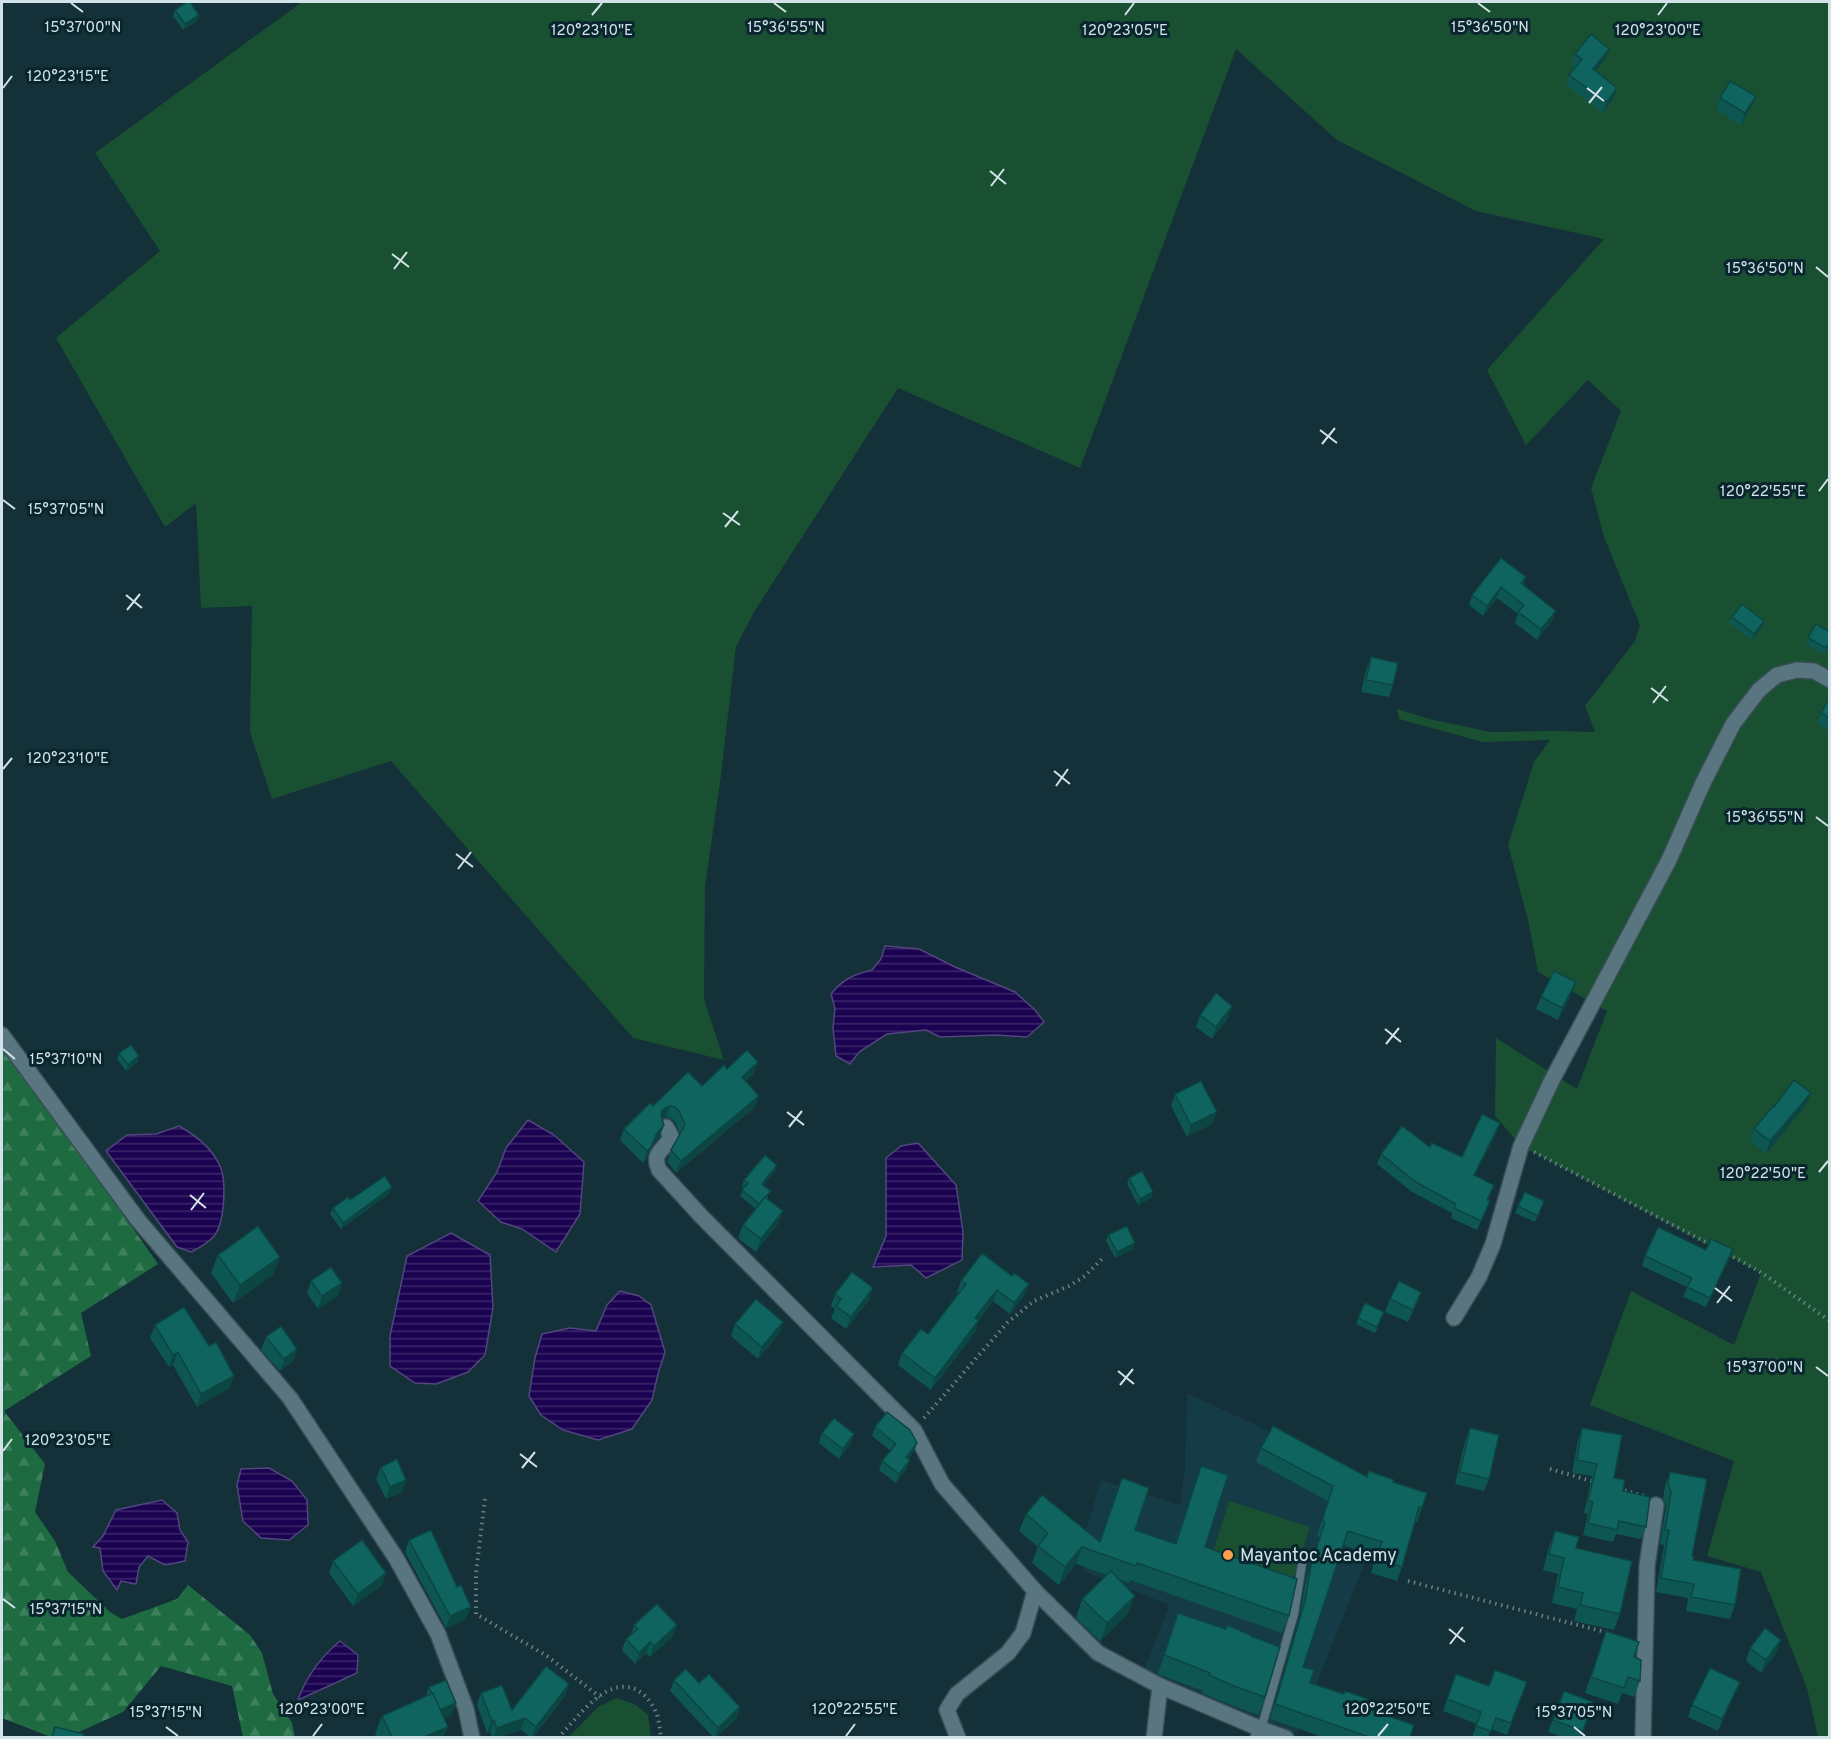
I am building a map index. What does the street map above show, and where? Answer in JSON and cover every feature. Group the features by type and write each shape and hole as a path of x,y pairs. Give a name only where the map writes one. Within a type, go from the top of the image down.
{"street":[{"path":"1454,1318 1479,1277 1493,1244 1521,1146 1552,1080 1669,860 1703,783 1733,724 1759,690 1778,675 1797,670 1814,671 1830,680"},
{"path":"2,1035 138,1220 290,1398 396,1558 438,1634 466,1709 472,1737"},
{"path":"666,1127 670,1136 668,1143 657,1153 656,1162 659,1170 702,1217 914,1430 942,1484 1035,1592 1098,1653 1160,1686 1259,1733 1286,1737"},
{"path":"1643,1737 1647,1566 1656,1505"},
{"path":"958,1737 947,1710 951,1701 1008,1653 1023,1632 1035,1592"},
{"path":"1154,1737 1160,1686"}],"lane":[{"path":"1259,1733 1294,1614 1302,1564"}],"path":[{"path":"1521,1146 1753,1268 1830,1321"},
{"path":"914,1430 1007,1323 1034,1301 1069,1286 1085,1276 1102,1259"},
{"path":"1550,1469 1604,1484"},
{"path":"1615,1488 1647,1497 1656,1505"},
{"path":"484,1499 476,1574 476,1614 547,1656 600,1697"},
{"path":"1408,1581 1611,1634"},
{"path":"558,1737 600,1697 620,1685 631,1686 644,1695 657,1713 661,1737"}],"shaded area":[{"path":"885,946 919,949 1015,992 1035,1010 1044,1022 1027,1037 996,1035 940,1037 926,1030 887,1034 859,1052 850,1064 836,1056 833,1028 835,1008 831,994 849,978 872,970 881,959"},
{"path":"528,1120 554,1135 584,1162 580,1214 556,1252 522,1229 501,1222 478,1201 497,1172 506,1148"},
{"path":"179,1126 197,1137 212,1152 222,1171 223,1179 223,1211 218,1230 209,1241 191,1252 177,1247 106,1151 127,1135 156,1134"},
{"path":"918,1143 956,1185 963,1232 962,1260 926,1278 911,1265 873,1267 886,1236 886,1158 901,1146"},
{"path":"451,1233 490,1255 493,1308 485,1355 468,1372 436,1384 415,1383 390,1366 390,1336 407,1256"},
{"path":"620,1291 639,1296 651,1305 665,1352 652,1400 632,1429 598,1440 563,1430 541,1415 529,1396 535,1358 542,1334 570,1328 596,1331 607,1305"},
{"name":"Mayantoc Academy","path":"1187,1393 1394,1489 1297,1734 1253,1721 1143,1674 1169,1605 1083,1571 1092,1538 1086,1529 1101,1480 1180,1505 1185,1466"},
{"path":"269,1468 292,1481 307,1500 308,1525 289,1540 261,1538 243,1521 237,1485 241,1469"},
{"path":"162,1500 177,1513 180,1530 188,1542 185,1561 165,1565 148,1556 139,1567 136,1584 121,1581 117,1590 103,1571 100,1548 93,1547 103,1536 116,1510"},
{"path":"340,1641 358,1655 357,1673 298,1700 315,1668"}],"green space":[{"path":"302,2 1829,2 1829,1737 1818,1737 1807,1688 1761,1572 1707,1556 1734,1461 1590,1405 1631,1291 1734,1345 1761,1273 1521,1146 1495,1116 1496,1038 1577,1089 1607,1011 1538,972 1528,920 1508,845 1534,762 1550,740 1483,742 1399,719 1397,709 1429,719 1491,732 1595,732 1585,706 1635,641 1640,625 1604,537 1591,488 1621,411 1588,380 1526,445 1487,370 1604,239 1476,211 1337,140 1236,49 1080,468 898,388 754,612 736,647 705,886 704,999 724,1060 633,1038 391,761 272,799 250,732 252,606 201,608 196,503 165,527 56,338 160,251 95,153"},
{"path":"2,1042 158,1264 81,1313 91,1356 4,1411 45,1464 35,1512 55,1541 68,1572 110,1612 122,1619 177,1599 188,1585 250,1635 262,1653 273,1694 292,1723 295,1737 243,1737 232,1686 161,1666 123,1712 68,1737 51,1737 2,1718"},
{"path":"1229,1501 1310,1527 1293,1580 1212,1555"},
{"path":"617,1698 636,1705 648,1715 651,1737 569,1737 599,1706"}],"building":[{"path":"190,2 199,15 185,24 175,10"},
{"path":"1591,34 1609,49 1593,69 1617,88 1607,102 1569,75 1582,59 1575,54"},
{"path":"1730,81 1756,96 1745,113 1720,98"},
{"path":"1501,558 1526,577 1521,583 1556,611 1541,629 1518,612 1524,605 1501,587 1487,606 1472,595"},
{"path":"1742,604 1764,621 1754,634 1732,617"},
{"path":"1816,624 1830,632 1830,642 1826,648 1808,638"},
{"path":"1371,657 1398,663 1393,685 1366,680"},
{"path":"1830,697 1830,718 1821,713"},
{"path":"1554,971 1576,982 1562,1008 1541,997"},
{"path":"1216,993 1232,1006 1216,1027 1200,1015"},
{"path":"131,1045 139,1056 128,1065 119,1053"},
{"path":"747,1050 758,1062 742,1077 759,1096 681,1161 671,1150 685,1125 675,1107 670,1106 662,1110 664,1125 647,1151 624,1129 650,1103 653,1106 688,1072 702,1086 724,1065 727,1069"},
{"path":"1794,1080 1811,1093 1770,1141 1754,1129"},
{"path":"1201,1081 1217,1112 1191,1125 1175,1094"},
{"path":"1482,1114 1500,1123 1474,1175 1494,1185 1481,1221 1454,1208 1456,1204 1416,1182 1381,1154 1402,1126 1430,1147 1432,1143 1462,1157"},
{"path":"765,1155 777,1165 762,1184 771,1191 759,1204 742,1190 748,1183 744,1180"},
{"path":"1142,1171 1153,1192 1140,1199 1129,1178"},
{"path":"385,1176 392,1187 343,1223 333,1208 348,1197 350,1200"},
{"path":"1525,1192 1544,1201 1538,1216 1518,1206"},
{"path":"765,1197 783,1211 761,1239 743,1225"},
{"path":"258,1226 280,1257 240,1285 218,1255"},
{"path":"1127,1226 1135,1243 1117,1252 1108,1235"},
{"path":"1658,1227 1706,1250 1711,1239 1733,1249 1710,1298 1687,1287 1692,1278 1645,1256"},
{"path":"982,1253 1012,1276 1014,1273 1029,1284 1014,1303 997,1290 975,1318 979,1320 935,1378 902,1353 921,1329 928,1334 966,1284 961,1281"},
{"path":"331,1267 342,1283 322,1296 311,1281"},
{"path":"852,1272 873,1288 851,1317 836,1306 841,1299 835,1294"},
{"path":"1399,1281 1421,1292 1413,1310 1390,1299"},
{"path":"756,1299 783,1322 762,1347 735,1324"},
{"path":"1365,1303 1384,1312 1377,1327 1358,1318"},
{"path":"184,1307 209,1346 216,1342 234,1376 201,1394 178,1352 173,1355 155,1325"},
{"path":"281,1326 297,1349 284,1359 266,1337"},
{"path":"887,1412 910,1430 917,1443 906,1457 910,1460 899,1474 882,1461 896,1444 875,1427"},
{"path":"834,1418 854,1434 843,1449 822,1433"},
{"path":"1273,1426 1367,1477 1369,1471 1427,1493 1422,1508 1419,1507 1402,1567 1376,1558 1382,1542 1348,1531 1303,1667 1314,1670 1310,1683 1368,1699 1365,1708 1414,1725 1410,1737 1369,1737 1275,1704 1305,1601 1311,1565 1325,1522 1322,1521 1333,1486 1261,1448"},
{"path":"1470,1428 1499,1435 1489,1479 1460,1472"},
{"path":"1582,1428 1622,1435 1614,1478 1625,1480 1623,1491 1650,1497 1646,1527 1619,1521 1617,1530 1588,1523 1593,1502 1588,1501 1597,1464 1577,1460"},
{"path":"397,1459 406,1480 390,1487 381,1467"},
{"path":"1201,1466 1228,1475 1205,1547 1297,1579 1289,1616 1137,1563 1136,1566 1082,1547 1065,1567 1038,1546 1048,1533 1026,1514 1042,1495 1100,1542 1122,1478 1149,1488 1135,1530 1176,1544"},
{"path":"1670,1472 1707,1479 1692,1556 1693,1560 1741,1569 1735,1605 1691,1597 1694,1584 1661,1578 1669,1530 1665,1530 1671,1492 1668,1484"},
{"path":"431,1530 457,1587 461,1585 471,1607 450,1616 409,1540"},
{"path":"1555,1531 1579,1537 1576,1548 1632,1561 1620,1614 1580,1605 1583,1593 1558,1587 1564,1558 1549,1554"},
{"path":"362,1540 386,1573 358,1594 333,1561"},
{"path":"1111,1571 1135,1596 1107,1623 1082,1599"},
{"path":"657,1604 677,1625 654,1646 650,1642 639,1653 626,1639 638,1629 634,1625"},
{"path":"1178,1613 1226,1629 1227,1625 1280,1647 1265,1697 1164,1655"},
{"path":"1765,1628 1781,1640 1766,1660 1750,1648"},
{"path":"1606,1631 1639,1642 1634,1657 1641,1660 1640,1681 1628,1677 1624,1688 1591,1677"},
{"path":"546,1666 569,1684 536,1727 525,1718 497,1728 481,1693 502,1685 512,1710"},
{"path":"1710,1668 1740,1682 1722,1719 1692,1705"},
{"path":"686,1669 699,1683 709,1674 740,1707 718,1728 674,1680"},
{"path":"1495,1670 1527,1682 1511,1723 1496,1718 1491,1731 1476,1726 1481,1712 1447,1699 1456,1674 1489,1686"},
{"path":"446,1680 456,1703 440,1710 429,1687"},
{"path":"1564,1691 1593,1702 1583,1731 1553,1720"},
{"path":"433,1693 448,1727 424,1737 392,1737 382,1716"},
{"path":"55,1727 84,1734 83,1737 52,1737"}],"place":[{"name":"Mayantoc Academy","path":"1228,1555"}]}
